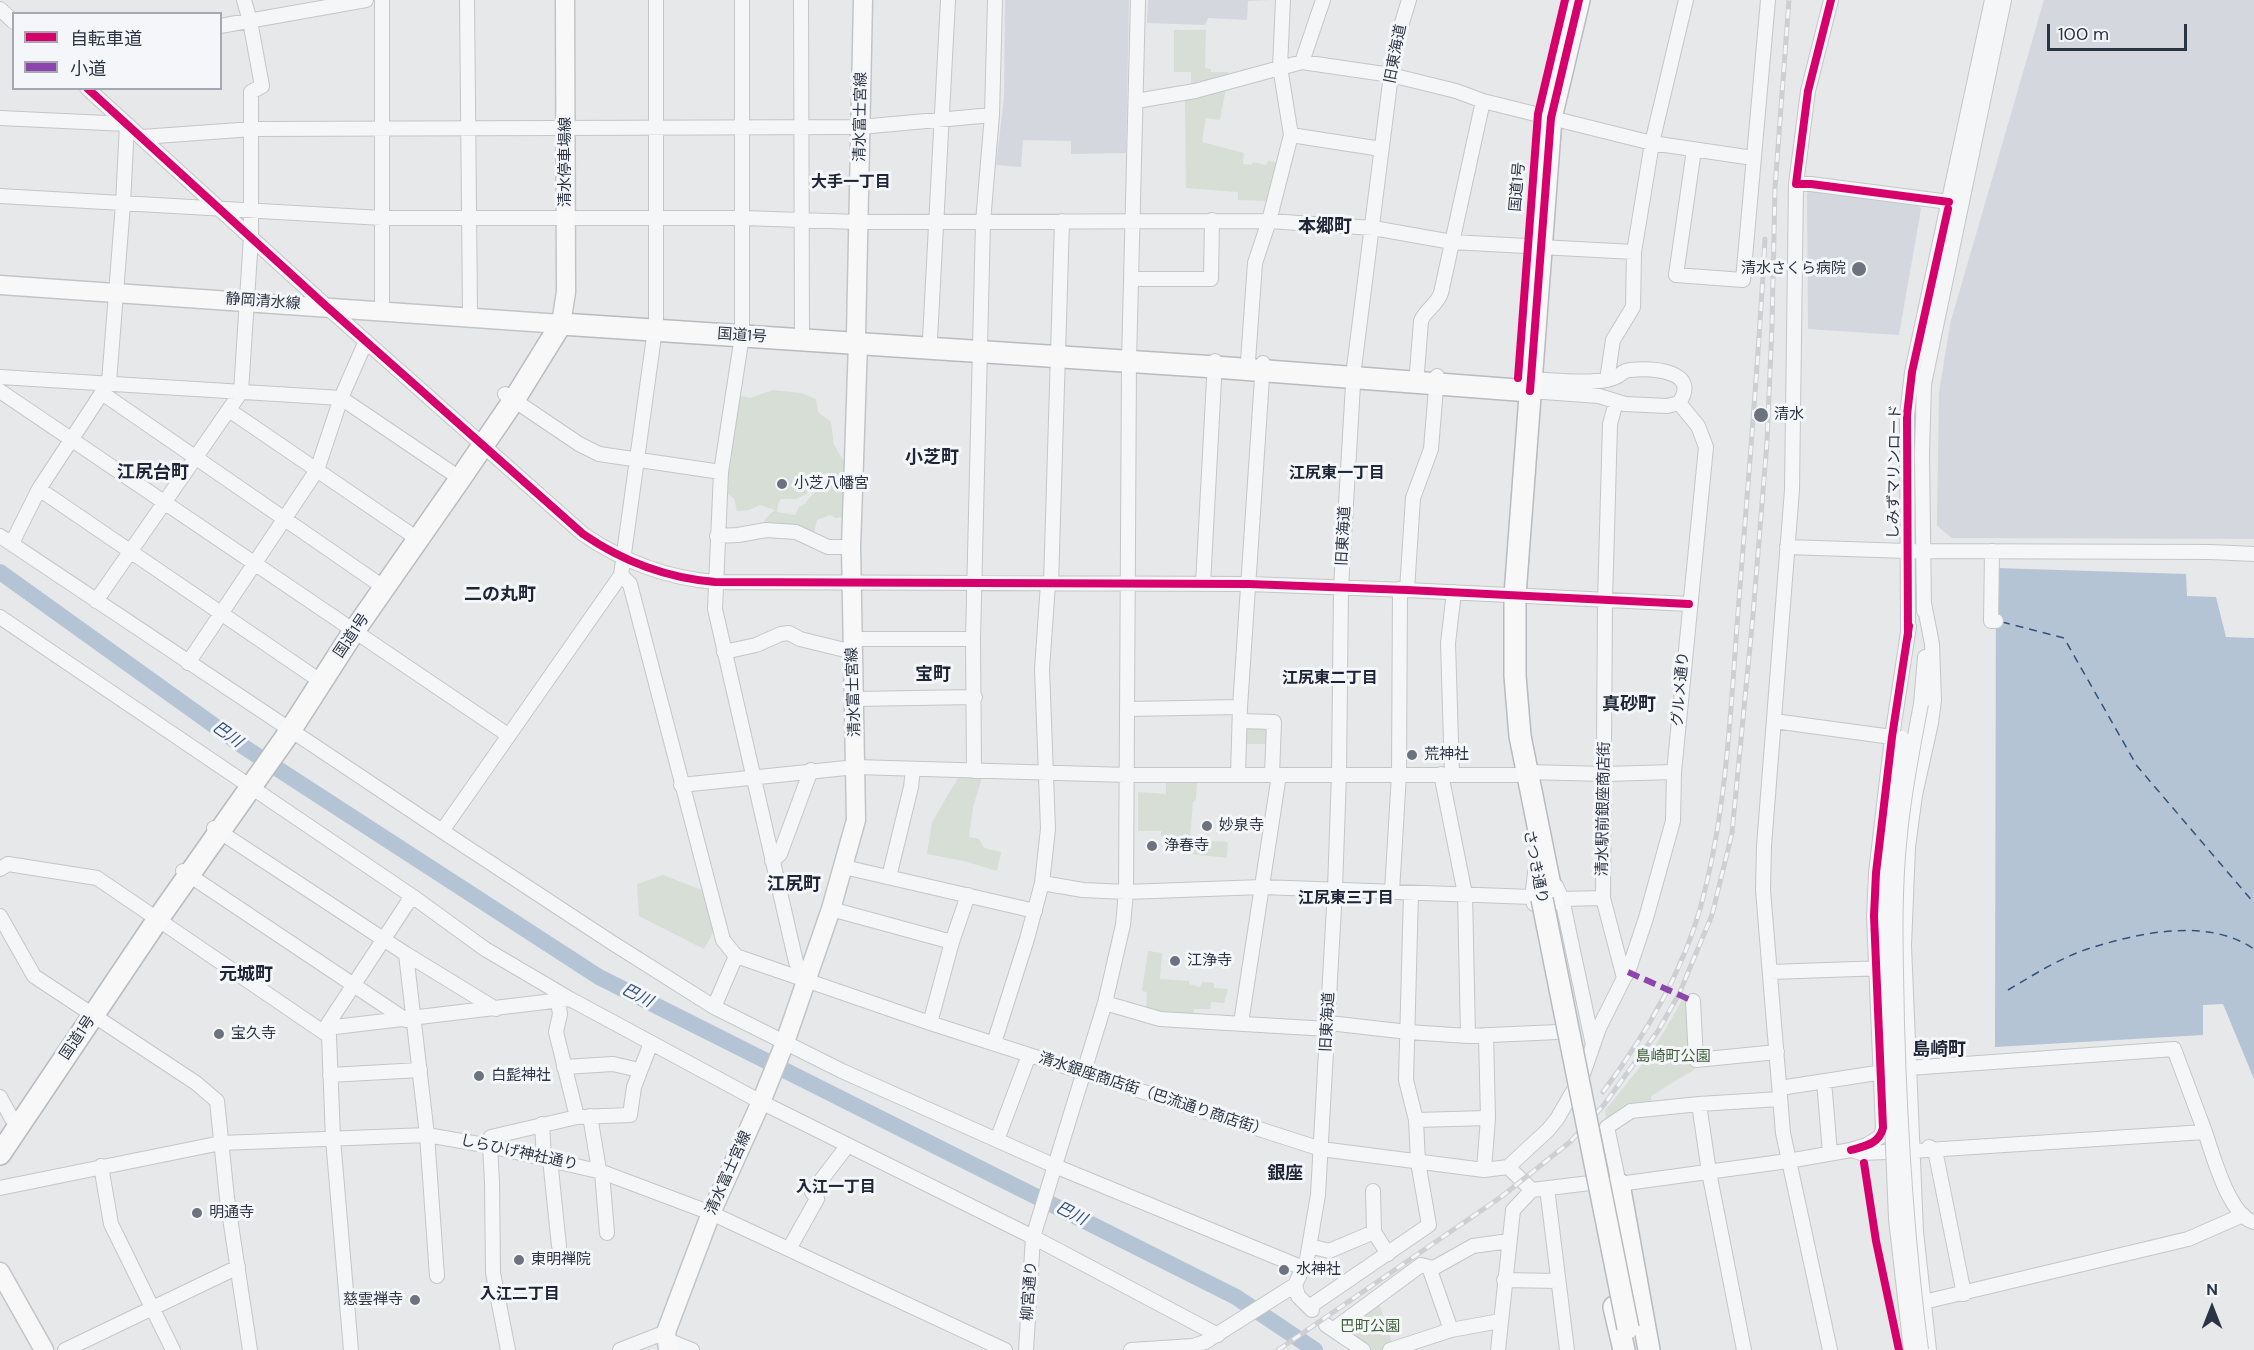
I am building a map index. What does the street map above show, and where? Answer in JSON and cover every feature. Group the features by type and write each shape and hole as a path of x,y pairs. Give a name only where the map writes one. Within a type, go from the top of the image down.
{"highway":[{"name":"国道1号","path":"0,1137 283,731 350,628 509,397 556,319 1524,384 1544,116 1564,0"},
{"name":"国道1号","path":"1544,116 1579,0"},
{"name":"国道1号","path":"742,332 802,331 857,339 930,339 980,347"},
{"name":"さつき通り","path":"1524,384 1508,594 1521,736 1522,773 1633,1327 1642,1350"},
{"name":"国道1号","path":"283,731 313,676 350,628 376,582 409,533 479,440"},
{"name":"国道1号","path":"0,1154 89,1012"},
{"path":"1590,1183 1624,1350"},
{"path":"1619,1184 1649,1350"},
{"name":"さつき通り","path":"1631,1350 1633,1327"}],"main road":[{"name":"清水停車場線","path":"556,0 561,129"},
{"name":"清水停車場線","path":"556,319 561,218 565,0"},
{"name":"清水富士宮線","path":"667,1340 711,1213 762,1101 785,1043 831,909 856,820 851,547 863,0"},
{"name":"静岡清水線","path":"0,276 117,288 556,319"},
{"name":"静岡清水線","path":"0,285 117,288"},
{"name":"静岡清水線","path":"322,302 382,302 556,319"},
{"path":"0,1272 44,1350"}],"street":[{"path":"96,601 241,392 252,211 251,92 262,86 244,0"},
{"path":"222,26 319,4 366,0"},
{"path":"382,0 382,302"},
{"path":"467,0 470,310"},
{"path":"442,831 621,575 656,326 656,0"},
{"path":"742,0 742,332 721,472 715,609 795,962 807,981"},
{"path":"801,0 802,331"},
{"path":"930,339 948,0"},
{"path":"974,771 973,639 983,222 992,115 995,0"},
{"name":"柳宮通り","path":"1026,1350 1034,1234 1105,1003 1123,925 1126,892 1130,357 1138,0"},
{"path":"1238,774 1258,365 1255,263 1269,221 1291,135 1280,67 1283,0"},
{"path":"1302,62 1323,0"},
{"name":"旧東海道","path":"1291,1288 1303,1268 1310,1246 1318,1195 1335,889 1340,774 1341,588 1354,373 1391,75 1397,39 1409,0"},
{"path":"1607,380 1613,340 1633,307 1634,252 1652,143 1686,0"},
{"path":"1694,150 1676,275 1743,280 1765,0"},
{"path":"1830,1350 1783,1133 1763,890 1764,846 1792,490 1796,184 1808,91 1831,0"},
{"name":"しみずマリンロード","path":"1897,737 1908,675 1907,415 1912,372 1992,0"},
{"name":"しみずマリンロード","path":"1921,1350 1903,1170 1895,951 1899,836 1921,704 1925,662 1922,453 1924,384 2004,0"},
{"path":"0,9 12,19"},
{"path":"1136,101 1195,91 1302,62 1391,75 1456,91 1483,101 1652,143 1753,158"},
{"path":"89,90 322,302 583,534 625,559 672,573 715,582 1249,584 1404,589 1689,604"},
{"path":"1392,892 1399,774 1404,589 1413,498 1431,449 1430,376 1421,321 1439,299 1483,101"},
{"path":"142,137 253,129 861,128 992,115"},
{"path":"0,118 127,124"},
{"path":"127,124 117,288 106,388 6,539 283,731 714,1007 842,1071 998,1140 1054,1169 1303,1268"},
{"path":"1291,135 1381,149"},
{"path":"1796,184 1949,202"},
{"path":"0,196 382,218 742,218 858,222 1269,221 1373,228 1452,242 1634,252"},
{"path":"1132,279 1211,279 1212,220"},
{"path":"994,1043 1035,911 1042,883 1048,829 1041,669 1049,584 1062,221"},
{"path":"188,663 317,470 341,398 366,341"},
{"path":"1203,584 1215,363"},
{"path":"1628,369 1672,373 1684,383 1684,393 1679,403 1667,406 1616,402 1599,396 1524,384 1607,380 1628,369"},
{"path":"0,377 106,388 341,398 452,473"},
{"path":"106,388 196,456 376,582"},
{"path":"0,391 508,735"},
{"path":"509,397 579,444 598,454 721,472"},
{"name":"清水駅前銀座商店街","path":"1616,402 1610,424 1605,601 1603,898 1624,978"},
{"name":"グルメ通り","path":"1624,978 1647,918 1673,821 1674,771 1706,447 1698,426 1679,403"},
{"path":"229,410 409,533"},
{"path":"39,489 313,676"},
{"path":"717,536 766,530 796,532 828,548 851,547"},
{"path":"1787,547 1907,551 2254,554"},
{"path":"1992,551 1991,621 1996,621"},
{"path":"621,575 630,584 723,940 736,956 714,1007"},
{"path":"1454,592 1448,643 1446,774 1465,894 1468,1036"},
{"path":"1924,603 1932,644 1934,700 1915,795 1908,847 1905,968 1916,1232 1929,1350"},
{"path":"0,617 247,782 485,949 564,1000 651,1042 848,1145 1034,1234 1220,1334"},
{"path":"724,652 756,645 789,633 800,639 845,650 853,645 973,639"},
{"path":"855,699 975,697"},
{"path":"1127,709 1240,714 1274,722 1275,775 1262,886 1241,1023"},
{"path":"1774,722 1897,737"},
{"path":"1498,1350 1513,1210 1532,1190 1590,1183 1619,1184 1788,1161 1851,1150 1876,1141 1881,1136 1874,916 1876,873 1897,737"},
{"path":"1897,737 1885,889 1885,952 1896,1219 1911,1350"},
{"path":"681,784 856,767 1127,775 1605,774 1674,771"},
{"path":"889,878 911,787 913,769"},
{"path":"772,861 780,854 811,770"},
{"path":"215,829 384,940 496,1009"},
{"path":"0,869 8,864 97,878 325,1028 329,1036 333,1139 351,1350"},
{"path":"844,867 1035,911"},
{"path":"185,872 410,1019"},
{"path":"1042,883 1083,890 1126,892 1262,886 1547,899 1603,898"},
{"path":"1131,1350 1193,1346 1205,1342 1291,1288 1311,1309 1429,1225 1418,1162 1416,1120 1407,1080 1412,893"},
{"path":"930,1023 952,942 968,895"},
{"path":"325,1028 412,896"},
{"path":"1547,899 1593,1044"},
{"path":"1547,899 1558,1032 1570,1076 1570,1095"},
{"path":"831,909 952,942"},
{"path":"0,916 34,976 196,1083 217,1101 250,1350"},
{"path":"406,954 410,1019 420,1070 428,1135 437,1276"},
{"name":"清水銀座商店街（巴流通り商店街）","path":"736,956 930,1023 1321,1149 1484,1170 1508,1167"},
{"path":"1770,972 1905,968"},
{"path":"1532,1190 1508,1167 1557,1119 1583,1074 1599,1028 1624,978"},
{"path":"325,1028 564,1000"},
{"path":"564,1000 556,1032 564,1067 584,1117 600,1171 607,1233"},
{"path":"1693,1001 1696,1060 1777,1052"},
{"path":"1105,1003 1160,1019 1328,1026 1468,1036 1558,1032"},
{"path":"1484,1170 1488,1118 1486,1035"},
{"path":"508,1350 494,1273 491,1137 542,1124 584,1117 630,1115 634,1087 651,1042"},
{"path":"1619,1184 1607,1127 1631,1111 1780,1093 1824,1081 1909,1068 2174,1050 2233,1205 2248,1218 2188,1239 1928,1301"},
{"path":"998,1140 1029,1055"},
{"path":"564,1067 613,1064 639,1070"},
{"path":"330,1075 420,1070"},
{"path":"1824,1081 1830,1153"},
{"path":"0,1097 12,1119"},
{"path":"1699,1104 1709,1172 1744,1350"},
{"path":"1416,1120 1488,1118"},
{"path":"542,1124 560,1246"},
{"path":"1911,1125 1921,1141 1935,1150 1964,1294"},
{"path":"1851,1150 1861,1153 1935,1150 2205,1132"},
{"name":"しらひげ神社通り","path":"0,1188 221,1143 428,1135 490,1146 600,1171 711,1213 1005,1350"},
{"path":"789,1249 817,1199 812,1192 848,1145"},
{"path":"101,1166 111,1224 173,1350"},
{"path":"1547,1188 1567,1350"},
{"path":"1373,1191 1374,1232 1388,1254"},
{"path":"1310,1246 1329,1251 1374,1232"},
{"path":"1430,1270 1473,1246 1509,1241"},
{"path":"1363,1350 1330,1327 1421,1264 1429,1267 1451,1330"},
{"path":"65,1350 238,1267"},
{"path":"1504,1280 1558,1281"},
{"path":"1390,1350 1451,1330 1500,1321"},
{"path":"620,1350 667,1340 692,1350"}],"shaded area":[{"path":"1005,0 1129,0 1126,153 1071,154 1071,141 1023,140 1021,167 996,165 1004,97"},
{"path":"1148,0 1271,0 1248,1 1247,20 1208,18 1205,25 1147,23"},
{"path":"2044,0 2254,0 2254,539 1952,538 1937,526 1939,393 1950,324"},
{"name":"清水さくら病院","path":"1813,189 1916,202 1921,209 1899,335 1808,329 1807,193"}],"green space":[{"path":"1174,30 1206,30 1205,68 1211,69 1211,72 1228,72 1229,75 1191,85 1191,72 1174,72"},
{"path":"1226,88 1220,120 1206,118 1202,142 1244,153 1243,164 1251,165 1253,162 1266,165 1268,161 1279,163 1269,201 1238,200 1238,192 1186,188 1185,98"},
{"path":"773,390 801,393 816,399 818,412 831,422 834,445 848,468 845,511 842,517 835,518 830,515 817,520 814,533 762,526 766,518 775,510 760,505 749,510 737,511 734,498 720,490 734,397 750,398","holes":["804,472 817,489 805,504 799,507 795,515 777,512 781,499 796,499 807,494 808,490 800,481"]},
{"path":"1245,724 1272,725 1272,744 1245,744"},
{"path":"958,778 982,778 973,807 969,837 979,839 984,848 1001,852 997,871 964,861 927,854 932,822"},
{"path":"1166,783 1197,783 1190,837 1195,840 1228,842 1227,858 1166,851 1166,836 1161,836 1161,831 1138,831 1138,792 1166,794"},
{"path":"663,875 704,891 715,929 704,949 639,916 637,884"},
{"path":"1148,951 1162,953 1160,979 1189,981 1189,984 1200,987 1202,982 1214,983 1214,988 1228,989 1224,1003 1211,1002 1210,1009 1194,1009 1193,1017 1146,1011 1147,992 1142,991"},
{"name":"島崎町公園","path":"1682,1000 1690,1002 1695,1069 1651,1096 1652,1104 1621,1108 1606,1120 1605,1110 1647,1057"},
{"name":"巴町公園","path":"1378,1301 1393,1346 1371,1350 1358,1337 1344,1328"}],"water":[{"path":"1996,568 2186,574 2187,596 2216,597 2226,637 2254,638 2254,1079 2223,1004 2203,1005 2203,1035 1995,1047"}],"waterway":[{"name":"巴川","path":"0,572 244,747 599,977 1236,1297 1315,1350"}],"ferry route":[{"path":"2002,622 2064,638 2137,766 2254,903"},
{"path":"2008,990 2071,955 2113,942 2154,933 2175,931 2217,933 2236,939 2254,949"}],"railway":[{"path":"1278,1350 1501,1197 1570,1142 1603,1106 1658,1031 1679,994 1712,915 1732,833 1753,615 1767,442 1775,188 1789,0"},
{"path":"1603,1092 1647,1028 1672,982 1692,934 1710,870 1727,749 1765,239"}],"marked path":[{"path":"1628,972 1693,1001"}],"cycle path":[{"path":"1518,378 1538,114 1565,0"},
{"path":"1530,391 1551,118 1579,0"},
{"path":"1831,0 1808,91 1796,184 1949,202"},
{"path":"89,90 326,306 583,534 613,552 646,567 680,577 715,582 1249,584 1689,604"},
{"path":"1908,636 1907,415 1912,372 1948,209"},
{"path":"1851,1150 1875,1141 1883,1128 1874,916 1876,873 1892,737 1909,626"},
{"path":"1864,1163 1876,1241 1899,1350"}],"place":[{"name":"清水さくら病院","path":"1859,269"},
{"name":"清水","path":"1761,415"},
{"name":"小芝八幡宮","path":"782,484"},
{"name":"荒神社","path":"1412,755"},
{"name":"妙泉寺","path":"1207,826"},
{"name":"浄春寺","path":"1152,846"},
{"name":"江浄寺","path":"1175,961"},
{"name":"宝久寺","path":"219,1034"},
{"name":"白髭神社","path":"479,1076"},
{"name":"明通寺","path":"197,1213"},
{"name":"東明禅院","path":"519,1260"},
{"name":"水神社","path":"1284,1270"},
{"name":"慈雲禅寺","path":"415,1300"}],"district":[{"name":"大手一丁目","path":"851,183"},
{"name":"本郷町","path":"1325,227"},
{"name":"小芝町","path":"932,458"},
{"name":"江尻台町","path":"153,473"},
{"name":"江尻東一丁目","path":"1337,474"},
{"name":"二の丸町","path":"500,595"},
{"name":"宝町","path":"933,675"},
{"name":"江尻東二丁目","path":"1330,679"},
{"name":"真砂町","path":"1629,705"},
{"name":"江尻町","path":"794,885"},
{"name":"江尻東三丁目","path":"1346,899"},
{"name":"元城町","path":"246,975"},
{"name":"島崎町","path":"1939,1050"},
{"name":"銀座","path":"1285,1174"},
{"name":"入江一丁目","path":"836,1188"},
{"name":"入江二丁目","path":"520,1295"}]}
